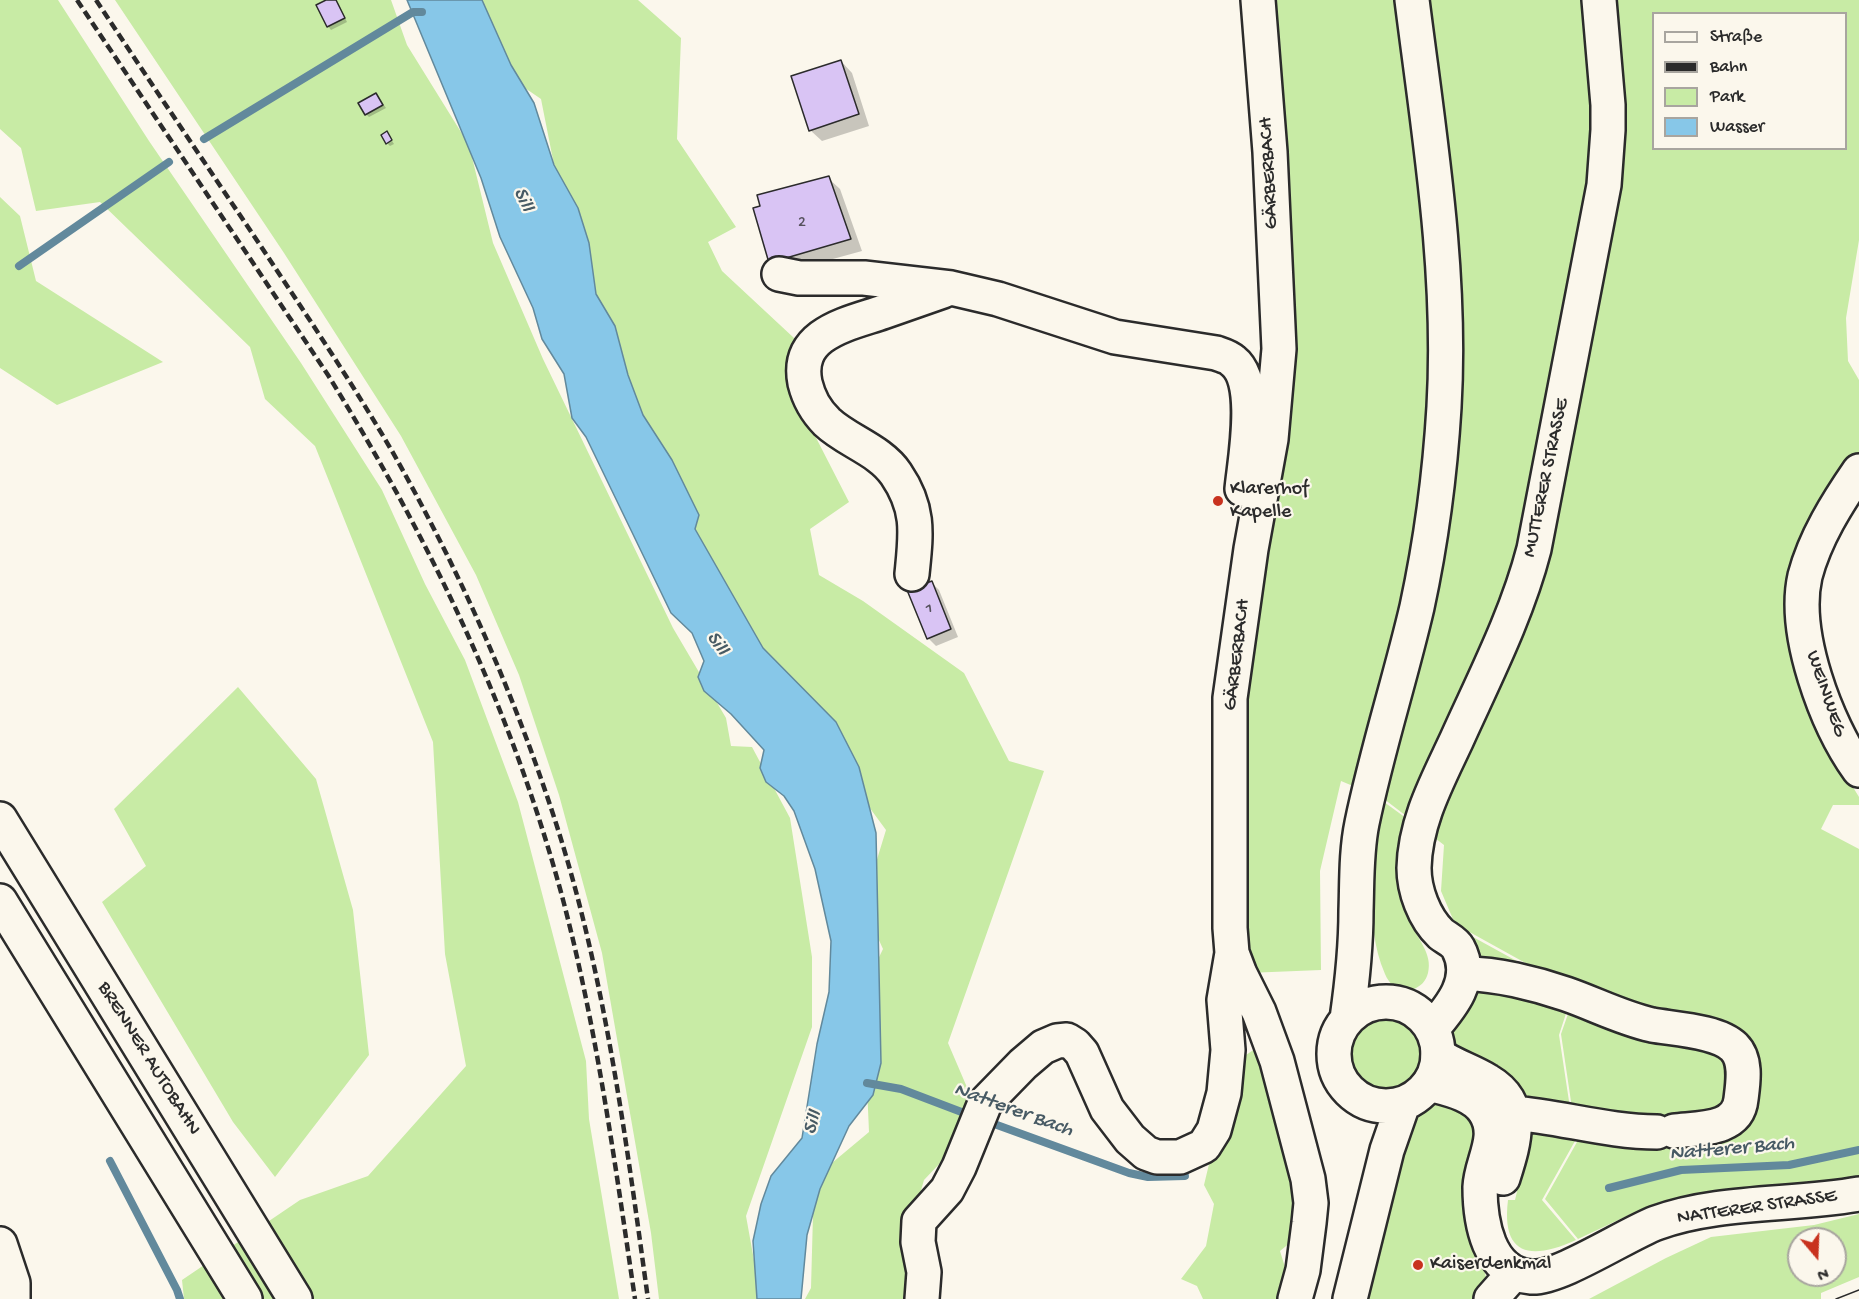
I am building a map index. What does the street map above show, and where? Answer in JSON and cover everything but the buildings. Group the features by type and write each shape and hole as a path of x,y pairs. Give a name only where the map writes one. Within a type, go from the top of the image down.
{"main road":[{"name":"GÄRBERBACH","path":"1258,0 1270,152 1279,349 1271,439 1251,549 1230,698 1230,916 1232,953 1259,1012 1277,1061 1308,1179 1311,1203 1309,1223 1303,1269 1295,1299"},
{"path":"1347,1019 1362,825 1427,559 1444,405 1446,325 1440,236 1412,0"},
{"name":"MUTTERER STRASSE","path":"1464,974 1463,961 1458,947 1439,932 1421,902 1415,883 1414,868 1419,833 1432,793 1505,632 1534,549 1604,185 1608,105 1599,0"},
{"path":"779,274 800,278 864,278 951,288 998,299 1115,337 1216,353 1234,361 1244,380 1248,404 1242,489 1229,541 1251,549"},
{"path":"912,574 916,531 914,513 902,484 888,465 829,424 810,403 804,375 811,349 816,341 833,328 951,288"},
{"name":"WEINWEG","path":"1859,471 1828,520 1816,545 1805,577 1803,598 1804,620 1813,672 1836,732 1859,770"},
{"name":"BRENNER AUTOBAHN","path":"0,819 295,1299"},
{"path":"0,901 241,1293"},
{"path":"1356,913 1368,963 1419,1035 1467,1096 1484,1110 1489,1120 1491,1140 1480,1185 1484,1220 1487,1237 1493,1251 1514,1273 1491,1299"},
{"name":"MUTTERER STRASSE","path":"1419,1035 1434,991 1440,981 1444,963 1439,932"},
{"path":"922,1299 924,1272 918,1242 920,1221 946,1190 959,1167 979,1118 1023,1064 1044,1047 1057,1041 1067,1040 1075,1045 1082,1053 1107,1109 1137,1146 1146,1153 1168,1158 1180,1157 1204,1146 1214,1130 1224,1093 1228,1050 1224,1000 1232,953"},
{"path":"1484,1220 1500,1189 1515,1131 1513,1113 1503,1094 1497,1087 1481,1077 1450,1063 1419,1035 1363,1007 1347,1019 1337,1033 1334,1066 1341,1082 1352,1094 1366,1102 1384,1106 1403,1104 1417,1096 1419,1035 1453,1003 1463,983 1464,974 1498,976 1565,993 1623,1017 1713,1036 1735,1047 1741,1058 1743,1075 1741,1103 1736,1114 1720,1125 1666,1132 1627,1131 1513,1113"},
{"path":"1366,1102 1372,1140 1373,1203"},
{"path":"1350,1299 1387,1150 1403,1104"},
{"name":"NATTERER STRASSE","path":"1514,1273 1528,1276 1546,1275 1640,1230 1676,1217 1709,1211 1859,1194"},
{"path":"0,1244 14,1283 13,1299"}],"green space":[{"path":"0,0 58,0 149,141 301,363 382,490 425,584 465,660 518,802 586,1061 589,1119 619,1299 184,1299 182,1280 300,1200 368,1176 466,1066 445,954 433,742 315,446 265,399 250,347 100,202 36,211 21,148 0,129"},
{"path":"115,0 391,0 407,45 469,145 493,243 543,359 673,628 726,718 731,746 752,747 790,818 812,957 812,1027 746,1216 761,1299 659,1299 651,1233 602,953 559,795 519,675 476,575 401,436 284,253"},
{"path":"465,0 638,0 681,38 677,139 736,227 708,242 722,271 794,338 790,387 849,502 810,529 819,575 863,601 964,673 1009,761 1044,771 948,1043 975,1106 942,1161 924,1180 908,1235 906,1299 805,1299 811,1288 814,1178 869,1132 866,1063 848,1021 883,949 863,905 886,830 819,739 772,664 646,444 590,308 557,180 541,99 506,75"},
{"path":"1265,0 1859,0 1859,240 1846,318 1848,361 1859,380 1859,454 1823,503 1793,578 1829,748 1859,797 1859,805 1833,805 1821,829 1859,849 1859,1176 1838,1182 1721,1193 1648,1206 1578,1239 1545,1199 1577,1142 1561,1034 1576,991 1455,924 1441,891 1444,845 1384,799 1341,781 1320,871 1321,970 1247,973 1237,727 1265,538"},
{"path":"0,197 20,216 36,281 163,362 57,405 0,368"},
{"path":"238,687 316,779 353,910 369,1055 275,1177 233,1122 102,902 146,866 114,809"},
{"path":"1384,802 1406,818 1401,871 1402,896 1410,922 1424,946 1429,966 1425,981 1409,991 1396,988 1387,978 1378,953 1374,932 1372,911 1374,867"},
{"path":"1464,932 1573,992 1559,1035 1575,1141 1542,1200 1576,1240 1546,1250 1523,1249 1515,1243 1509,1233 1508,1200 1515,1200 1522,1171 1453,1043 1451,1034"},
{"path":"1384,1013 1399,1016 1412,1024 1420,1037 1423,1052 1420,1067 1412,1080 1399,1088 1384,1091 1369,1088 1356,1080 1348,1067 1345,1052 1348,1037 1356,1024 1369,1016"},
{"path":"1262,1044 1296,1198 1297,1237 1280,1251 1288,1277 1280,1299 1203,1299 1197,1286 1181,1279 1206,1246 1214,1204 1204,1185 1233,1064"},
{"path":"1439,1101 1462,1110 1477,1128 1466,1218 1470,1244 1485,1274 1486,1281 1482,1299 1368,1299 1382,1248 1402,1137 1416,1109 1427,1103"},
{"path":"1859,1214 1859,1277 1847,1282 1847,1227 1797,1227"},
{"path":"1787,1228 1787,1287 1835,1287 1821,1293 1821,1299 1589,1299 1666,1258 1711,1237"}],"water":[{"name":"Sill","path":"407,0 482,0 511,65 534,103 554,165 578,208 589,243 596,294 615,326 628,375 643,415 672,460 699,515 695,529 763,648 836,722 859,767 876,833 881,1063 873,1095 849,1126 820,1189 807,1235 801,1299 757,1299 753,1241 761,1204 771,1176 802,1138 817,1044 829,992 831,941 815,869 794,811 784,796 766,782 760,768 764,750 731,714 704,691 698,677 704,661 692,633 671,613 586,437 572,418 564,374 542,339 533,308 500,237 481,178"}],"waterway":[{"path":"204,139 413,12 422,12"},
{"path":"19,266 169,162"},
{"name":"Natterer Bach","path":"867,1083 901,1089 972,1116"},
{"name":"Natterer Bach","path":"986,1121 1129,1173 1148,1177 1185,1176"},
{"name":"Natterer Bach","path":"1609,1188 1681,1170 1789,1165 1859,1150"},
{"path":"110,1161 180,1299"}],"tram line":[{"path":"1836,1299 1859,1290"}],"railway":[{"path":"77,0 328,375 365,437 433,563 492,692 541,826 574,946 604,1096 635,1299"},
{"path":"96,0 344,373 392,451 438,537 480,624 517,714 550,805 585,926 611,1050 648,1299"}],"place":[{"name":"Klarerhof Kapelle","path":"1218,501"},
{"name":"Kaiserdenkmal","path":"1418,1265"}]}
